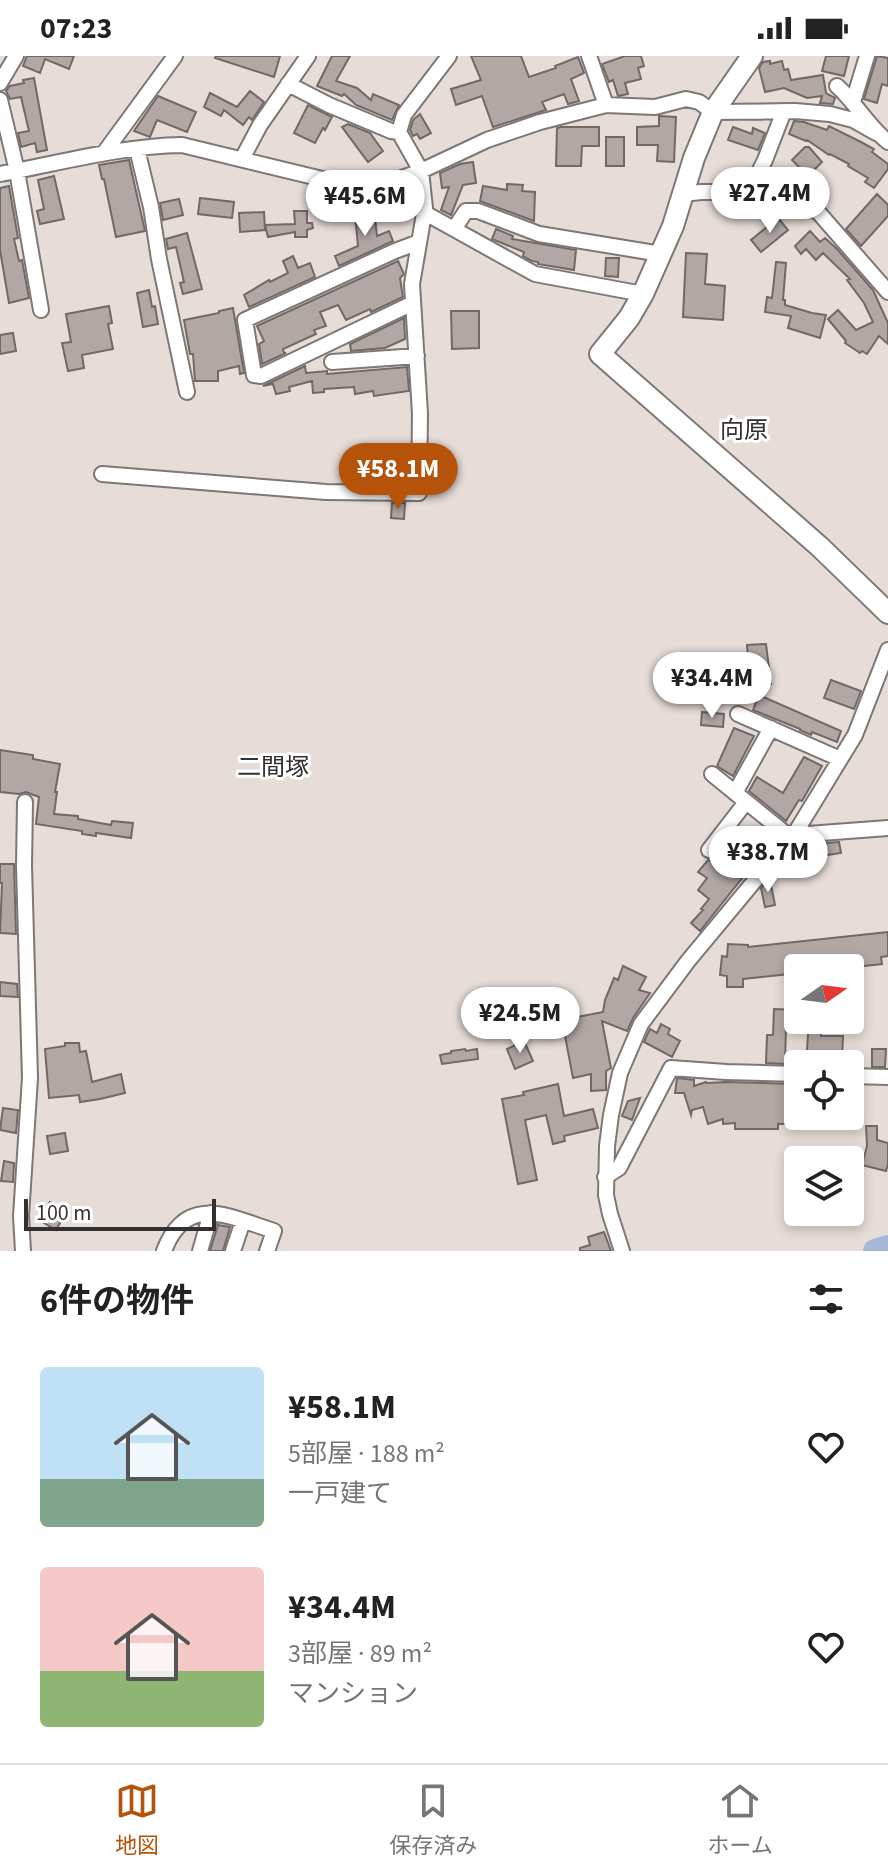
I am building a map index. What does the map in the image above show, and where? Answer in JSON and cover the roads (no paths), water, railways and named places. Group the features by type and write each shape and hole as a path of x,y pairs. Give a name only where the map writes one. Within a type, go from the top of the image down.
{"street":[{"path":"0,83 16,56"},
{"path":"104,153 175,56"},
{"path":"242,159 260,125 308,56"},
{"path":"102,474 326,492 419,493 420,414 412,284 425,213 421,171 399,132 404,115 449,56"},
{"path":"589,56 606,105"},
{"path":"752,56 713,112 661,254 643,294 629,318 600,354 820,547 888,613"},
{"path":"853,102 867,56"},
{"path":"288,84 329,105 399,132"},
{"path":"837,86 882,138"},
{"path":"0,174 104,153 182,145 347,185 377,187 421,171 487,140 540,122 606,105 655,107 686,99 699,102 713,112 830,114 853,120 882,138"},
{"path":"0,100 17,171 41,310"},
{"path":"683,194 749,192 784,111"},
{"path":"137,149 187,392"},
{"path":"756,180 801,200 819,213 888,292"},
{"path":"454,229 466,211 478,211 539,234 661,254"},
{"path":"425,213 535,274 643,294"},
{"path":"413,303 261,376 254,375 245,320 419,242"},
{"path":"332,362 417,356"},
{"path":"622,1251 610,1214 605,1177 611,1115 620,1073 641,1024 697,950 794,834 855,735 888,650"},
{"path":"738,714 840,759"},
{"path":"709,850 741,797 771,728"},
{"path":"712,774 794,834 888,828"},
{"path":"23,1251 22,1204 30,1078 25,802"},
{"path":"605,1177 619,1168 671,1068 784,1074"},
{"path":"864,1076 888,1077"},
{"path":"200,1251 211,1213"},
{"path":"164,1251 169,1237 189,1217 211,1213 274,1231 267,1251"},
{"path":"233,1251 243,1221"}],"waterway":[{"path":"875,1251 888,1247"}],"district":[{"name":"向原","path":"744,430"},
{"name":"二間塚","path":"273,767"}]}
